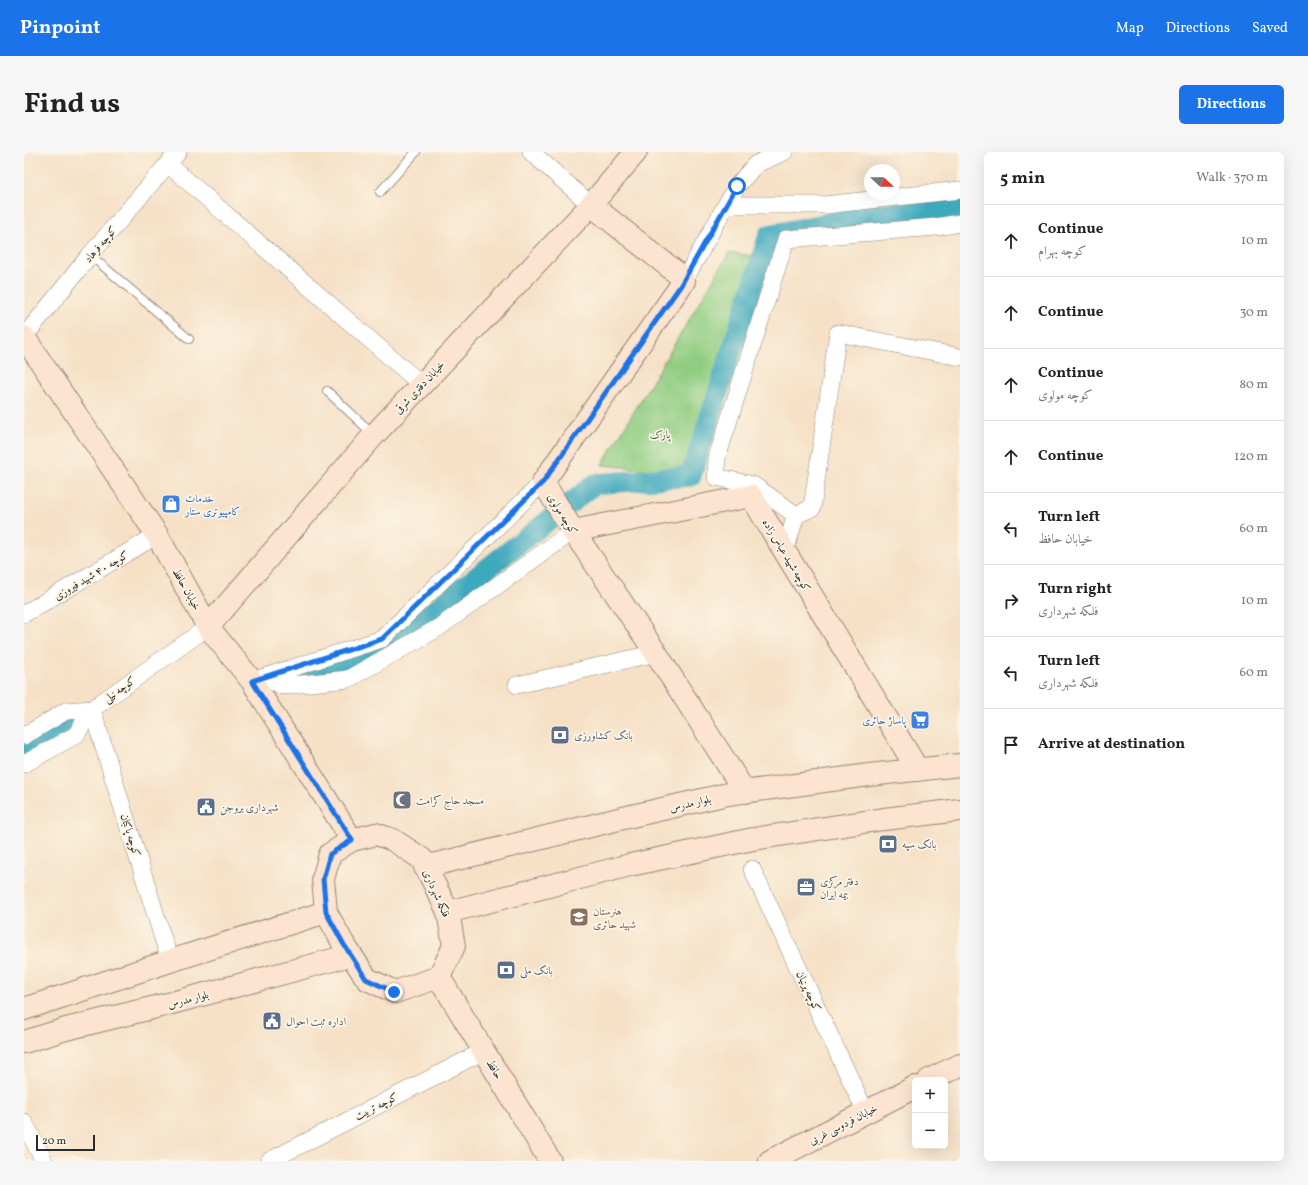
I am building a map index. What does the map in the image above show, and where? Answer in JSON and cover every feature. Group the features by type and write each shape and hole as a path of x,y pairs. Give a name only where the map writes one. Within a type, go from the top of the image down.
{"street":[{"path":"531,152 591,205 682,277 684,281 737,186 756,164 784,152"},
{"name":"خیابان دفتری شرقی","path":"208,627 374,435 591,205 636,152"},
{"path":"173,158 422,385"},
{"name":"کوچه فرهاد","path":"24,337 90,255 173,158"},
{"path":"726,205 825,205 960,190"},
{"path":"796,515 752,485 716,477 717,458 786,239 928,228 960,223"},
{"name":"کوچه مولوی","path":"684,281 543,482 573,531 656,653 745,792"},
{"path":"784,551 796,515 812,508 838,333 960,357"},
{"name":"خیابان حافظ","path":"24,337 157,535 208,627 258,679 352,840"},
{"path":"258,679 382,639 543,482"},
{"name":"کوچه شهید عباس زاده","path":"573,531 751,496 918,770"},
{"path":"258,679 283,686 348,680 438,628 573,531"},
{"name":"کوچه ۴۰ شهید فیروزی","path":"24,614 157,535"},
{"name":"کوچه نیلی","path":"26,730 66,711 92,709 208,627"},
{"path":"517,685 656,653"},
{"path":"24,764 76,735 92,709"},
{"name":"کوچه پاکبان","path":"92,709 170,961"},
{"name":"بلوار مدرس","path":"425,867 631,816 728,794 869,775 960,765"},
{"path":"448,912 630,865 753,839 884,819 960,810"},
{"name":"فلکه شهرداری","path":"376,834 393,840 422,859 425,867 448,912 454,946 439,977 394,992 366,979 326,912 323,879 330,854 352,840 376,834"},
{"name":"کوچه پرنیان","path":"752,869 866,1113"},
{"path":"24,1009 326,912"},
{"name":"بلوار مدرس","path":"24,1042 66,1029 168,1004 351,955"},
{"name":"حافظ","path":"439,977 550,1161"},
{"name":"کوچه تربیت","path":"269,1161 484,1051"},
{"path":"935,1077 960,1065"},
{"name":"خیابان فردوسی غربی","path":"770,1161 912,1089"},
{"path":"24,1122 44,1161"}],"lane":[{"path":"380,192 416,152"},
{"path":"90,255 189,339"},
{"path":"327,391 374,435"}],"green space":[{"name":"پارک","path":"729,253 771,258 680,473 602,465"}],"waterway":[{"path":"290,679 392,643 595,484 691,476 769,235 877,213 960,209"},
{"path":"24,747 70,720"}],"place":[{"name":"خدمات کامپیوتری ستار","path":"171,504"},
{"name":"پاساژ حائری","path":"920,720"},
{"name":"بانک کشاورزی","path":"560,735"},
{"name":"مسجد حاج کرامت","path":"402,800"},
{"name":"شهرداری بروجن","path":"206,807"},
{"name":"بانک سپه","path":"888,844"},
{"name":"دفتر مرکزی بیمه ایران","path":"806,887"},
{"name":"هنرستان شهید حائری","path":"579,917"},
{"name":"بانک ملی","path":"506,970"},
{"name":"اداره ثبت احوال","path":"272,1021"}],"route":[{"path":"394,992 366,979 343,943 326,912 323,879 330,854 352,840 252,681 382,639 543,482 684,281 737,186"}]}
